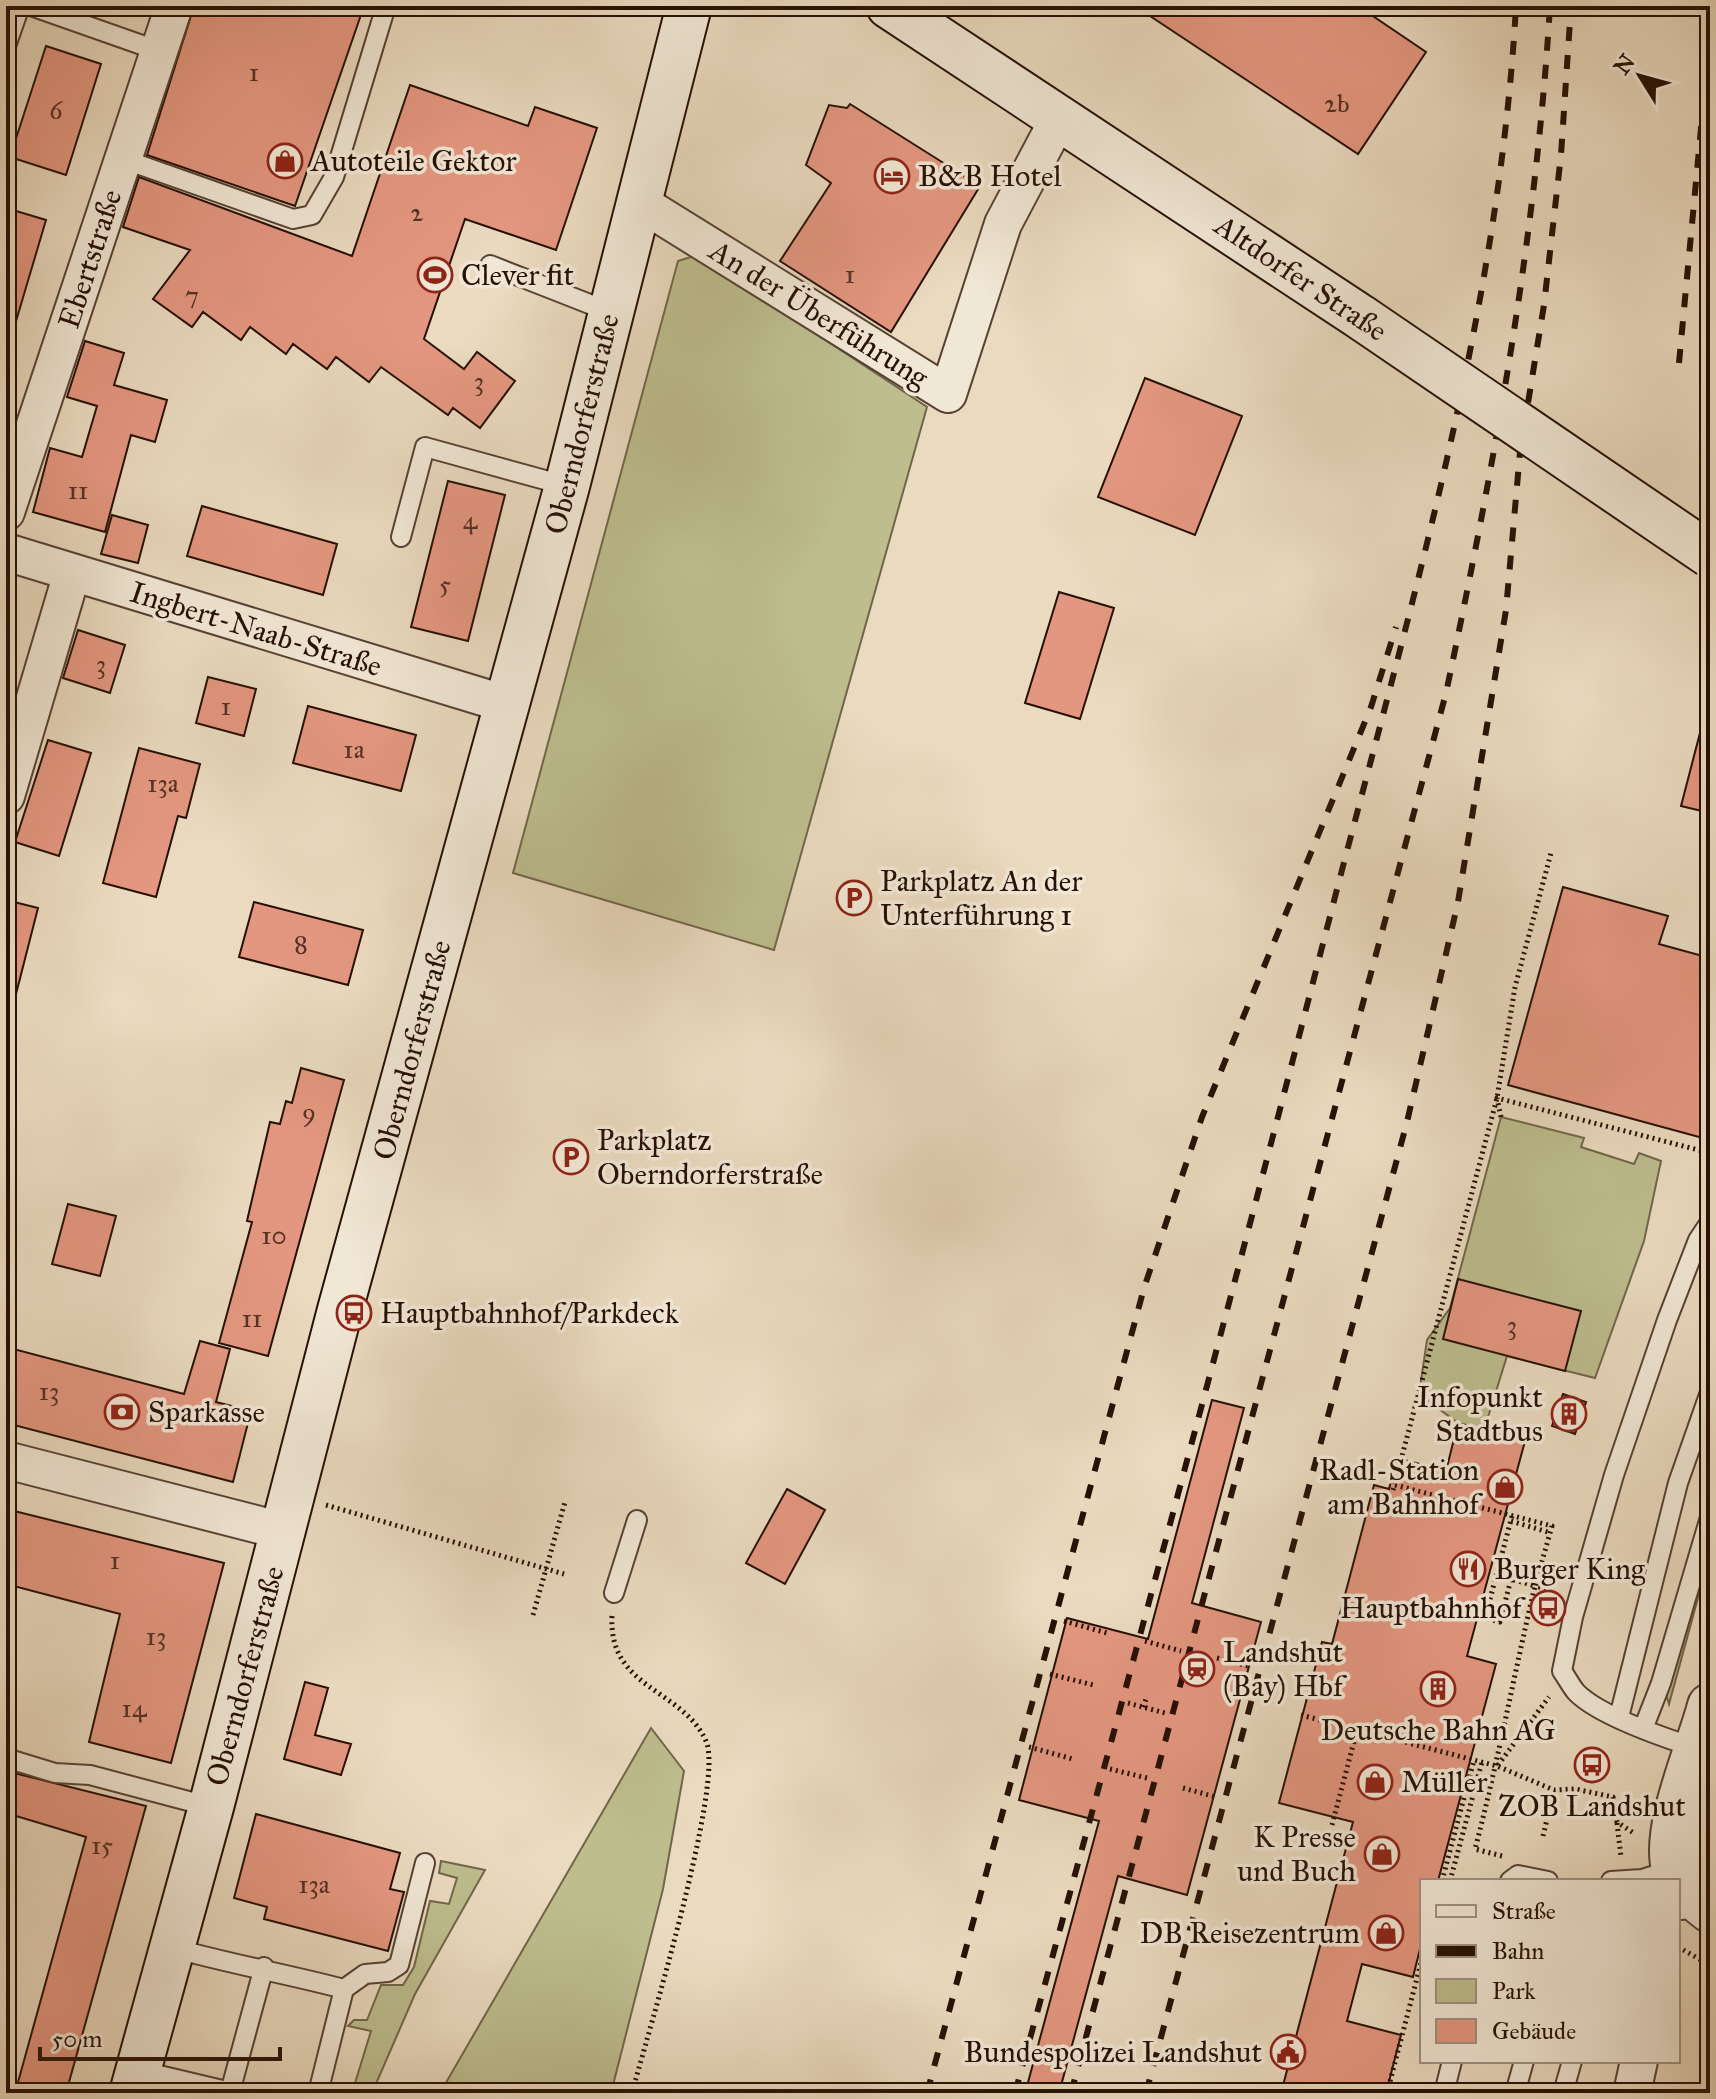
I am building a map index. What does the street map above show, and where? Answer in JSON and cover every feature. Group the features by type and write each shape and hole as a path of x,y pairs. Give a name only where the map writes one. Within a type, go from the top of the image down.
{"main road":[{"name":"Oberndorferstraße","path":"135,2082 211,1807 340,1310 567,486 689,6"},
{"name":"Altdorfer Straße","path":"889,6 1060,116 1710,555"},
{"path":"1696,1866 1672,1829 1710,1706"},
{"path":"1696,1866 1698,1749"}],"street":[{"name":"Ebertstraße","path":"6,512 174,6"},
{"name":"An der Überführung","path":"639,202 948,394 1003,224 1060,116"},
{"name":"Ingbert-Naab-Straße","path":"6,552 506,704"},
{"path":"6,796 72,573"},
{"path":"6,1460 283,1531"},
{"path":"1632,2093 1639,2063"}],"lane":[{"path":"6,46 20,6"},
{"path":"31,6 159,51"},
{"path":"123,159 293,219 312,215 334,177 386,6"},
{"path":"490,265 610,312"},
{"path":"401,537 425,447 567,486"},
{"path":"1698,1749 1643,1729 1577,1694 1562,1671 1564,1651 1614,1475 1667,1320 1698,1240 1710,1222"},
{"path":"1619,1717 1678,1483 1710,1392"},
{"path":"1703,1410 1710,1436"},
{"path":"1643,1729 1661,1683 1710,1517"},
{"path":"614,1593 637,1520"},
{"path":"6,1758 55,1773 90,1775 211,1807"},
{"path":"318,2093 344,1989 365,1974 388,1972 399,1965 425,1863"},
{"path":"1642,1879 1696,1866"},
{"path":"1513,1879 1518,1875 1538,1879"},
{"path":"173,1948 223,1962 264,1967 344,1989"},
{"path":"135,2082 232,2092 264,1967"},
{"path":"1444,2093 1452,2063"},
{"path":"1515,2093 1523,2063"},
{"path":"1563,2093 1571,2063"}],"path":[{"path":"1501,1856 1475,1849 1497,1766 1514,1672 1551,1533 1512,1518 1394,1487 1497,1098 1515,987 1551,853"},
{"path":"1497,1098 1501,1117"},
{"path":"1497,1098 1710,1153"},
{"path":"533,1615 565,1502"},
{"path":"323,1504 564,1574"},
{"path":"1512,1518 1485,1618 1500,1622 1511,1579 1548,1589"},
{"path":"614,1593 611,1630 625,1667 695,1721 708,1745 706,1799 685,1899 632,2093"},
{"path":"1064,1621 1084,1630 1107,1633"},
{"path":"1145,1641 1161,1648 1181,1651"},
{"path":"1217,1658 1234,1666 1251,1667"},
{"path":"1050,1674 1093,1685"},
{"path":"1143,1707 1146,1699"},
{"path":"1497,1766 1548,1699"},
{"path":"1128,1703 1165,1713"},
{"path":"1301,1715 1497,1766 1554,1790 1575,1789 1613,1797 1619,1849"},
{"path":"1332,1825 1357,1730"},
{"path":"1029,1747 1053,1750 1073,1759"},
{"path":"1443,1879 1478,1761"},
{"path":"1450,1879 1478,1761"},
{"path":"1110,1769 1129,1771 1147,1778"},
{"path":"1183,1788 1200,1790 1216,1797"},
{"path":"1543,1836 1554,1790"},
{"path":"1617,1822 1637,1835"},
{"path":"1680,1948 1710,1965"},
{"path":"1413,1975 1416,1966 1420,1966"},
{"path":"1387,2093 1420,1966"}],"green space":[{"path":"697,255 927,407 774,950 513,873 678,261"},
{"path":"1501,1117 1584,1138 1581,1147 1634,1164 1639,1153 1661,1161 1644,1241 1595,1378 1507,1356 1484,1430 1458,1423 1419,1394 1427,1340 1450,1308"},
{"path":"1710,1535 1710,1554 1669,1704 1666,1694"},
{"path":"651,1728 684,1771 663,1889 611,2093 440,2093"},
{"path":"441,1861 485,1870 415,1994 372,2093 352,2093 371,2031 348,2026 354,2020 367,2020 381,1985 403,1985 414,1967 430,1901 449,1904 457,1878 439,1873"}],"building":[{"path":"194,6 364,6 295,206 147,155"},
{"path":"1135,6 1358,6 1426,52 1358,154"},
{"path":"46,46 101,64 66,175 10,157"},
{"path":"410,85 528,126 535,107 597,128 556,250 465,219 424,339 464,369 477,352 515,381 480,428 453,408 448,415 381,367 369,382 336,357 327,369 293,344 286,354 250,327 241,340 203,312 192,327 153,299 190,250 123,227 139,177 352,256"},
{"path":"850,104 980,186 891,332 780,261 831,183 806,165 829,105 847,108"},
{"path":"6,208 46,220 14,328 6,327"},
{"path":"85,341 124,353 114,385 167,400 155,442 131,435 105,532 33,512 50,448 82,457 97,406 67,397"},
{"path":"1145,378 1242,416 1195,535 1098,497"},
{"path":"448,481 505,495 468,641 411,627"},
{"path":"202,506 337,544 323,595 187,556"},
{"path":"112,515 148,525 138,563 101,554"},
{"path":"1059,592 1114,608 1080,719 1025,703"},
{"path":"78,630 125,645 110,693 63,678"},
{"path":"208,677 256,689 244,736 196,723"},
{"path":"308,706 416,735 401,791 293,763"},
{"path":"1701,729 1710,730 1710,813 1681,806"},
{"path":"48,740 91,753 59,856 15,842"},
{"path":"139,748 200,764 186,818 178,816 156,897 103,883"},
{"path":"1563,887 1668,916 1659,944 1710,958 1710,1140 1508,1085"},
{"path":"6,900 38,908 15,998 6,997"},
{"path":"254,902 363,930 348,985 239,957"},
{"path":"301,1068 344,1080 268,1356 219,1343 252,1222 247,1221 270,1122 280,1124 286,1101 292,1103"},
{"path":"68,1204 116,1216 100,1276 52,1264"},
{"path":"1458,1279 1581,1311 1565,1371 1443,1339"},
{"path":"200,1341 230,1349 216,1402 251,1411 233,1482 6,1423 6,1347 184,1394"},
{"name":"Infopunkt Stadtbus","path":"1563,1394 1586,1402 1575,1434 1552,1426"},
{"path":"1212,1400 1244,1408 1192,1603 1261,1622 1187,1895 1118,1876 1059,2093 1053,2093 1027,2086 1099,1821 1019,1800 1067,1618 1148,1639"},
{"path":"1458,1423 1525,1441 1467,1656 1496,1664 1439,1879 1420,1879 1420,1949 1413,1977 1362,1964 1347,2021 1401,2035 1386,2093 1281,2093 1353,1822 1279,1803 1322,1642 1332,1644 1374,1485 1389,1489 1397,1458 1446,1471"},
{"path":"787,1489 825,1510 785,1584 746,1563"},
{"path":"6,1509 224,1563 171,1763 89,1742 120,1614 6,1584"},
{"path":"305,1682 328,1688 315,1735 351,1744 341,1775 284,1759"},
{"path":"6,1771 146,1806 66,2093 15,2093 86,1837 6,1813"},
{"path":"256,1814 400,1853 390,1889 404,1892 388,1951 264,1919 267,1907 234,1898"}],"railway":[{"path":"1015,2093 1218,1344 1422,564 1472,343 1491,231 1507,119 1516,6"},
{"path":"1071,2093 1446,693 1481,523 1511,351 1535,179 1550,6"},
{"path":"1146,2093 1407,1122 1458,902 1506,610 1520,452 1544,305 1561,155 1571,6"},
{"path":"1679,363 1710,32"},
{"path":"927,2093 1144,1288 1202,1117 1371,707 1396,627"}],"place":[{"name":"Autoteile Gektor","path":"285,161"},
{"name":"B&B Hotel","path":"892,176"},
{"name":"Clever fit","path":"435,275"},
{"name":"Parkplatz An der Unterführung 1","path":"854,898"},
{"name":"Parkplatz Oberndorferstraße","path":"571,1157"},
{"name":"Hauptbahnhof/Parkdeck","path":"354,1313"},
{"name":"Sparkasse","path":"122,1412"},
{"name":"Infopunkt Stadtbus","path":"1569,1414"},
{"name":"Radl-Station am Bahnhof","path":"1505,1487"},
{"name":"Burger King","path":"1468,1569"},
{"name":"Hauptbahnhof","path":"1548,1608"},
{"name":"Landshut (Bay) Hbf","path":"1197,1669"},
{"name":"Deutsche Bahn AG","path":"1438,1689"},
{"name":"ZOB Landshut","path":"1592,1765"},
{"name":"Müller","path":"1375,1782"},
{"name":"K Presse und Buch","path":"1382,1854"},
{"name":"DB Reisezentrum","path":"1386,1933"},
{"name":"Bundespolizei Landshut","path":"1288,2052"}]}
